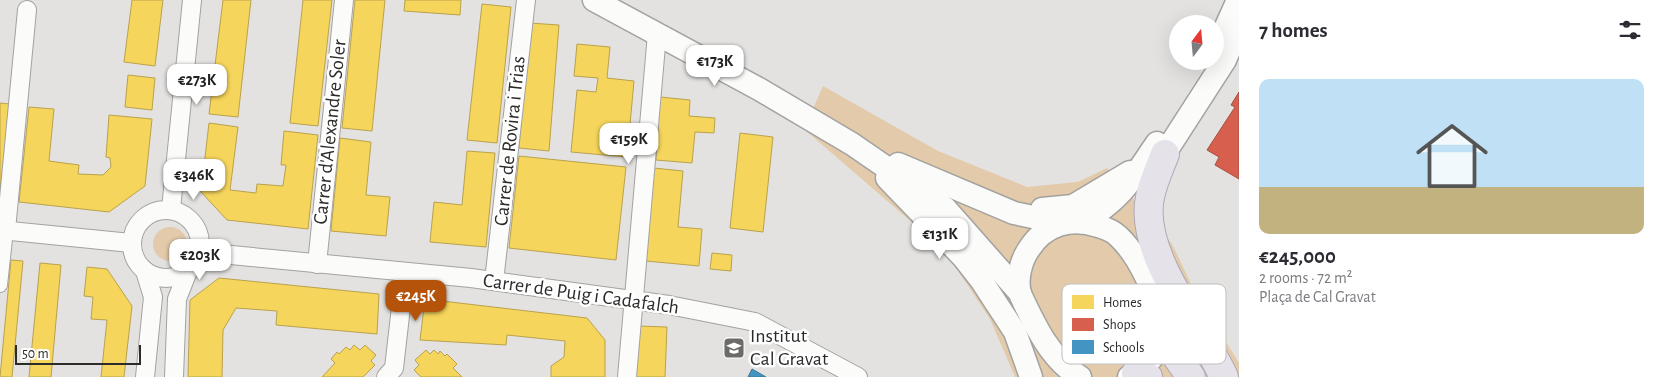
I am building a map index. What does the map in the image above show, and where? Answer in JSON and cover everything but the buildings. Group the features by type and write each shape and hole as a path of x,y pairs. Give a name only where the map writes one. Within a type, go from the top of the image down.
{"highway":[{"path":"1157,155 1148,221 1154,246 1174,284"},
{"path":"1182,364 1191,377"},
{"path":"1217,364 1224,377"}],"street":[{"path":"171,209 192,0"},
{"name":"Carrer d'Alexandre Soler","path":"317,264 344,0"},
{"name":"Carrer de Rovira i Trias","path":"494,281 526,0"},
{"path":"594,0 852,144 945,208 1020,293 1043,337 1060,363 1080,377"},
{"path":"1224,30 1238,0"},
{"path":"0,285 3,230 27,10"},
{"path":"852,144 1014,213 1061,223 1084,221 1106,208 1157,155 1225,60 1239,26"},
{"path":"627,377 657,34"},
{"path":"1138,259 1137,217 1146,183 1157,155 1204,70"},
{"path":"852,144 941,234 981,280 1015,332 1031,377"},
{"path":"989,203 1037,208 1073,206 1124,177 1157,155"},
{"path":"145,377 153,297 144,271 137,262 132,242 134,231 140,221 154,212 171,209 189,218 196,225 201,242 200,252 188,271 177,299 174,377"},
{"path":"1084,221 1117,235 1138,259 1149,284"},
{"path":"1020,293 1020,269 1023,258 1035,239 1061,223"},
{"path":"3,230 132,242"},
{"name":"Carrer de Puig i Cadafalch","path":"200,252 494,281 670,305 754,322 858,377"},
{"path":"144,271 166,278 178,276 188,271"},
{"path":"394,374 405,272"},
{"path":"150,326 159,315 169,317 175,331"},
{"path":"1043,337 1045,377"},
{"path":"1138,376 1147,364"}],"shaded area":[{"path":"823,86 938,151 1027,187 1078,182 1107,168 1172,244 1191,284 1062,284 1062,364 1226,364 1226,342 1239,363 1239,377 1015,377 990,319 945,251 804,129"},
{"path":"170,227 182,232 187,244 182,256 170,261 158,256 153,244 158,232"}],"place":[{"name":"Institut Cal Gravat","path":"734,348"}]}
